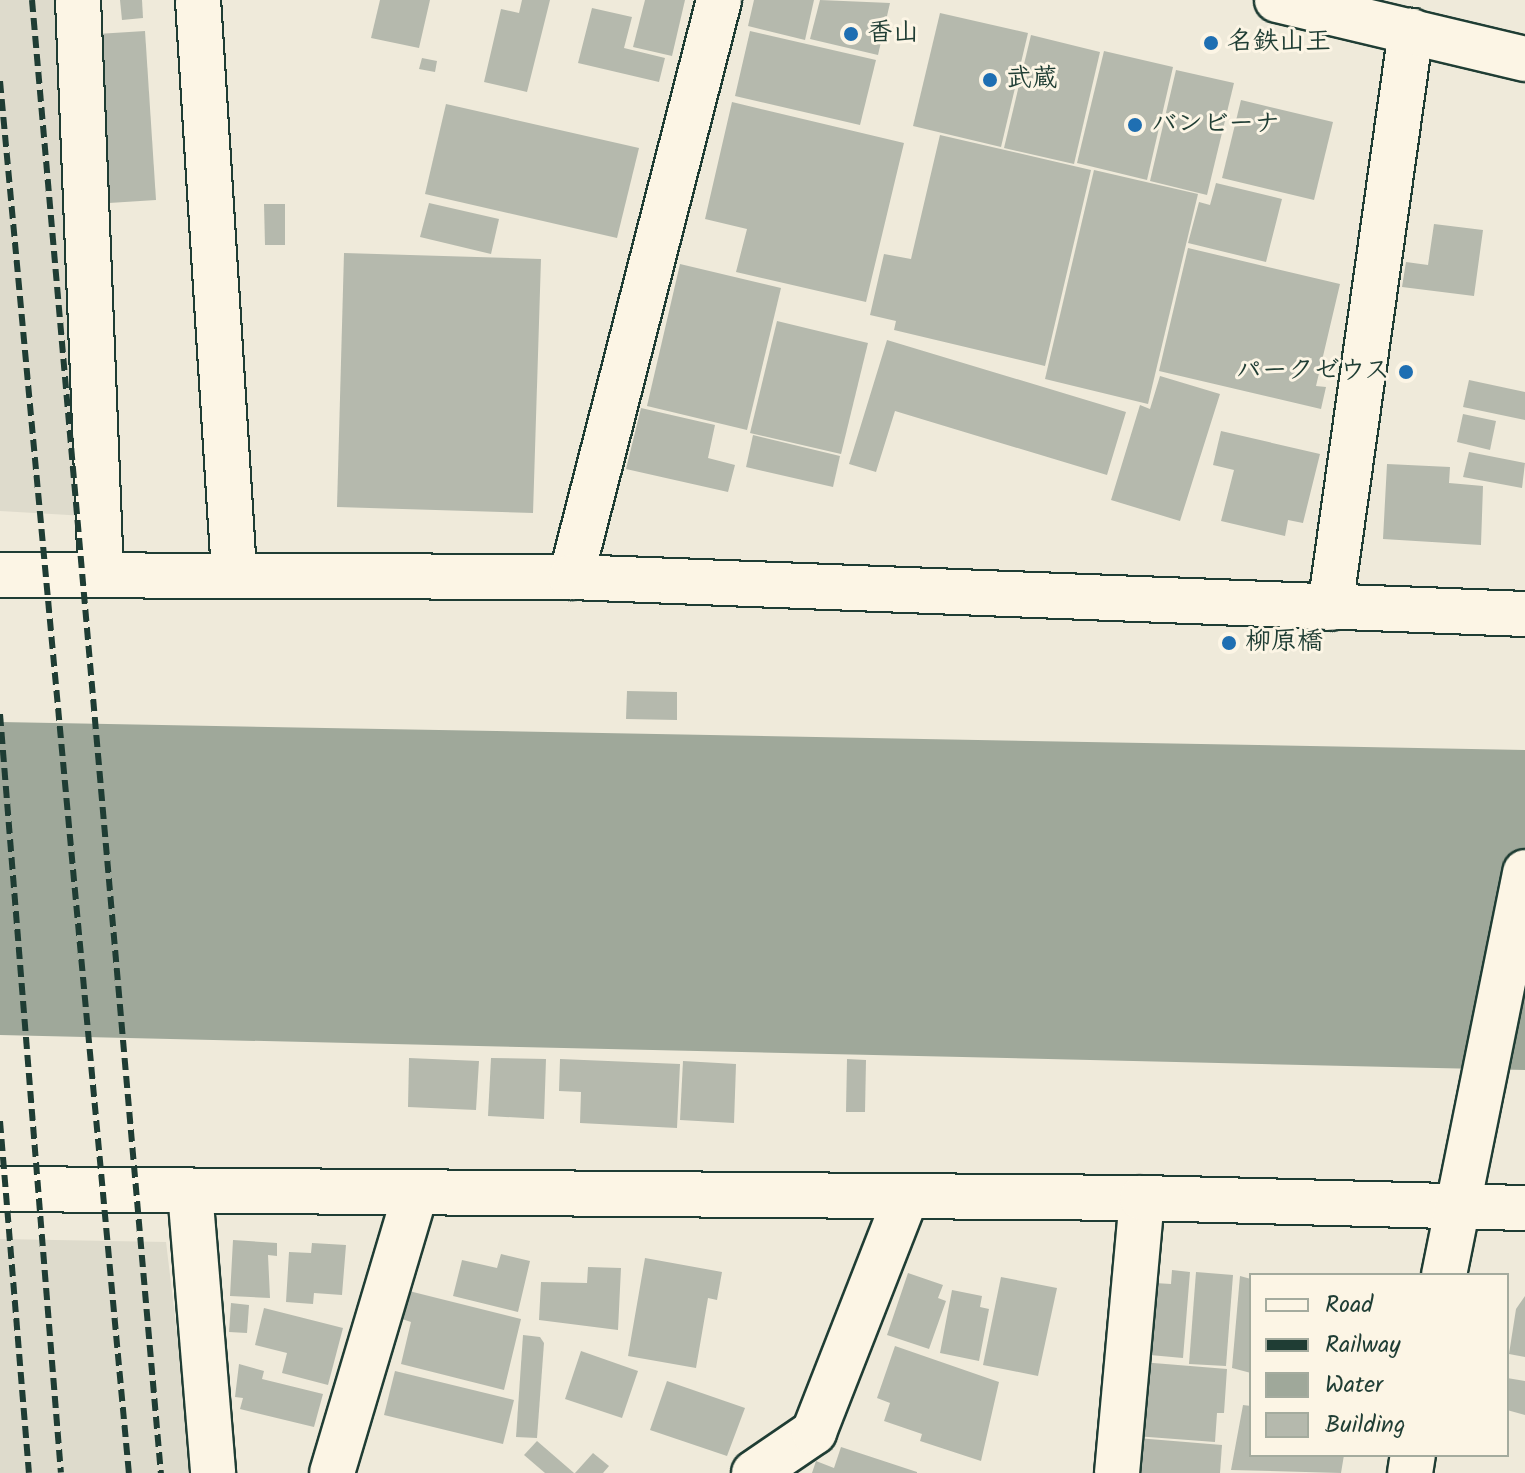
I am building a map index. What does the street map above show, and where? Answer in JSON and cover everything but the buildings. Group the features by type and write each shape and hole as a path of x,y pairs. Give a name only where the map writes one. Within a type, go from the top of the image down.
{"street":[{"path":"78,0 101,574"},
{"path":"198,0 234,573"},
{"path":"571,577 719,0"},
{"path":"1277,0 1525,59"},
{"path":"1330,608 1411,31"},
{"path":"0,575 234,573 571,577 1525,614"},
{"path":"1444,1273 1525,872"},
{"path":"0,1189 1142,1198 1525,1208"},
{"path":"190,1191 213,1473"},
{"path":"332,1473 415,1194"},
{"path":"754,1473 814,1432 906,1197"},
{"path":"1117,1473 1142,1198"}],"shaded area":[{"path":"0,0 54,0 86,516 0,511"},
{"path":"0,1239 166,1242 194,1473 0,1473"}],"water":[{"path":"0,722 1525,750 1525,1070 0,1035"}],"railway":[{"path":"32,0 161,1473"},
{"path":"0,81 129,1473"},
{"path":"0,714 61,1473"},
{"path":"0,1121 29,1473"}],"place":[{"name":"香山","path":"851,34"},
{"name":"名鉄山王","path":"1211,43"},
{"name":"武蔵","path":"990,80"},
{"name":"バンビーナ","path":"1135,125"},
{"name":"パークゼウス","path":"1406,372"},
{"name":"柳原橋","path":"1229,643"}]}
